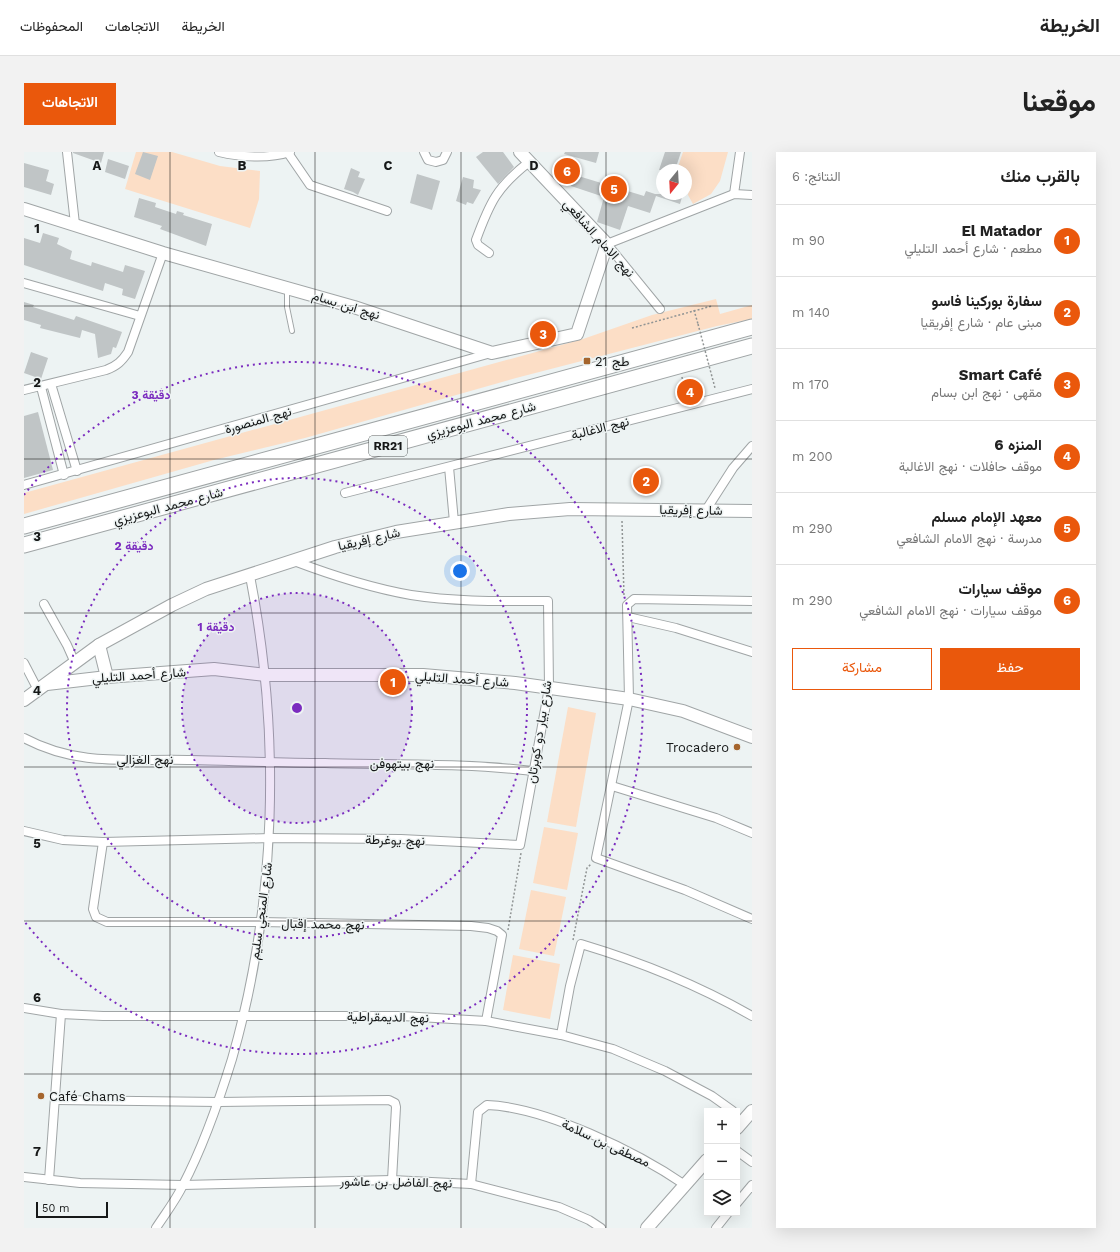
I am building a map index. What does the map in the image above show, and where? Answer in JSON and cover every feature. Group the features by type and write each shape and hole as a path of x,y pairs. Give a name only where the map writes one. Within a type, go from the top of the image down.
{"highway":[{"name":"شارع محمد البوعزيزي","path":"24,526 752,327"},
{"name":"شارع محمد البوعزيزي","path":"24,545 752,346"}],"street":[{"path":"66,152 75,224"},
{"path":"219,152 270,156 289,152 310,184 387,211"},
{"path":"424,152 428,160 436,162 443,160 447,152"},
{"name":"نهج الامام الشافعي","path":"520,152 607,244 660,309"},
{"path":"734,194 740,152"},
{"path":"489,253 478,245 476,240 488,208 505,183 529,162"},
{"path":"492,353 577,334 607,244 734,194 752,194"},
{"name":"نهج ابن بسام","path":"24,209 163,253 354,307 492,353"},
{"path":"26,391 115,367 122,361 128,352 163,253"},
{"path":"24,283 140,316"},
{"name":"نهج المنصورة","path":"24,486 492,353"},
{"path":"51,384 76,471"},
{"path":"41,387 64,474"},
{"name":"نهج الاغالبة","path":"345,493 752,390"},
{"path":"706,510 733,468 752,446"},
{"path":"449,467 454,522"},
{"name":"شارع إفريقيا","path":"24,700 99,645 172,605 206,589 250,576 335,547 367,539 454,522 509,514 570,509 752,511"},
{"name":"شارع بيار دو كوبرتان","path":"294,561 330,575 411,595 480,601 548,601 549,688 520,845"},
{"name":"شارع المنجي سليم","path":"156,1228 183,1185 219,1102 244,1016 261,922 270,838 270,762 266,675 259,622 250,576"},
{"path":"752,601 634,599 627,605 629,700 596,858 685,890 752,918"},
{"path":"44,604 67,645 75,664"},
{"path":"628,617 676,628 752,652"},
{"path":"99,645 107,677"},
{"path":"24,663 42,687"},
{"name":"شارع أحمد التليلي","path":"42,687 107,677 214,669 266,675 423,675 515,683 629,700 683,711 752,737"},
{"name":"نهج الغزالي","path":"24,738 55,751 75,757 94,760 182,759 270,762"},
{"name":"نهج بيتهوفن","path":"270,762 461,764 533,771"},
{"path":"612,786 716,818 752,833"},
{"name":"نهج يوغرطة","path":"24,834 63,840 103,842 270,838 401,840 520,845"},
{"name":"نهج محمد إقبال","path":"103,842 93,909 96,917 107,922 261,922 471,926 488,928 497,931 502,935"},
{"path":"486,1021 502,935"},
{"path":"561,1035 570,986 581,944 628,958 693,984 752,1016"},
{"name":"نهج الديمقراطية","path":"24,1008 62,1014 103,1016 402,1016 486,1021 561,1035 613,1049 665,1071 712,1096 729,1108"},
{"path":"49,1180 62,1014"},
{"path":"56,1100 219,1102 392,1101 396,1107 392,1180"},
{"name":"مصطفى بن سلامة","path":"471,1184 478,1112 487,1105 505,1106 569,1124 662,1169 685,1185"},
{"path":"740,1153 752,1162"},
{"path":"647,1228 704,1163"},
{"name":"نهج الفاضل بن عاشور","path":"24,1177 80,1183 183,1185 392,1180 471,1184 559,1206 589,1220 601,1228"},
{"path":"740,1200 752,1186"},
{"path":"716,1228 726,1216"}],"lane":[{"path":"287,288 287,308 292,331"}],"path":[{"path":"632,328 712,306"},
{"path":"694,310 715,388"},
{"path":"680,366 684,383 695,394"},
{"path":"622,509 624,595 627,605"},
{"path":"502,935 509,930 522,851 520,845"},
{"path":"581,944 572,940 587,868 596,858"}],"shaded area":[{"path":"136,152 172,152 220,166 260,171 259,199 250,228 125,189"},
{"path":"683,152 728,152 720,181 711,194 693,204 691,200 692,200 692,164 679,164"},
{"path":"716,299 720,314 752,305 752,319 717,326 516,378 305,438 214,460 24,514 24,493 583,339 652,315"},
{"path":"568,707 596,713 576,827 547,822"},
{"path":"544,827 578,833 567,890 533,883"},
{"path":"531,890 566,897 554,956 519,949"},
{"path":"513,955 560,964 550,1019 503,1010"}],"building":[{"path":"73,152 104,152 101,163"},
{"path":"143,152 158,156 150,180 135,174"},
{"path":"483,152 503,152 514,167 498,184 476,157"},
{"path":"565,152 599,152 596,163 564,154"},
{"path":"665,152 681,152 677,164 661,164"},
{"path":"108,159 129,166 125,179 105,172"},
{"path":"24,163 49,170 46,181 54,184 51,195 24,187"},
{"path":"351,168 360,172 358,177 365,179 358,195 344,189"},
{"path":"417,174 440,181 432,210 410,203"},
{"path":"575,175 644,196 646,191 656,194 656,196 650,213 628,206 620,230 597,222 604,197 571,186"},
{"path":"463,177 474,180 473,188 481,190 473,204 467,202 466,205 456,201"},
{"path":"139,198 156,203 155,207 176,214 177,211 184,213 183,215 212,224 206,246 160,229 162,226 134,217"},
{"path":"668,200 681,200 680,204"},
{"path":"43,233 59,238 57,244 72,251 70,259 91,266 92,262 123,272 125,265 145,271 135,299 122,295 123,289 105,283 103,291 24,265 24,238 40,243"},
{"path":"24,302 34,305 33,307 74,320 76,316 122,332 116,348 113,347 111,354 98,358 95,334 82,330 80,338 40,328 41,325 24,320"},
{"path":"31,352 48,358 41,379 24,373"},
{"path":"38,412 53,470 24,478 24,416"}],"place":[{"name":"موقف سيارات","path":"567,171"},
{"name":"معهد الإمام مسلم","path":"614,189"},
{"name":"Smart Café","path":"543,334"},
{"name":"طج 21","path":"587,361"},
{"name":"المنزه 6","path":"690,392"},
{"name":"سفارة بوركينا فاسو","path":"646,481"},
{"name":"El Matador","path":"393,682"},
{"name":"Trocadero","path":"737,747"},
{"name":"Café Chams","path":"41,1096"}]}
